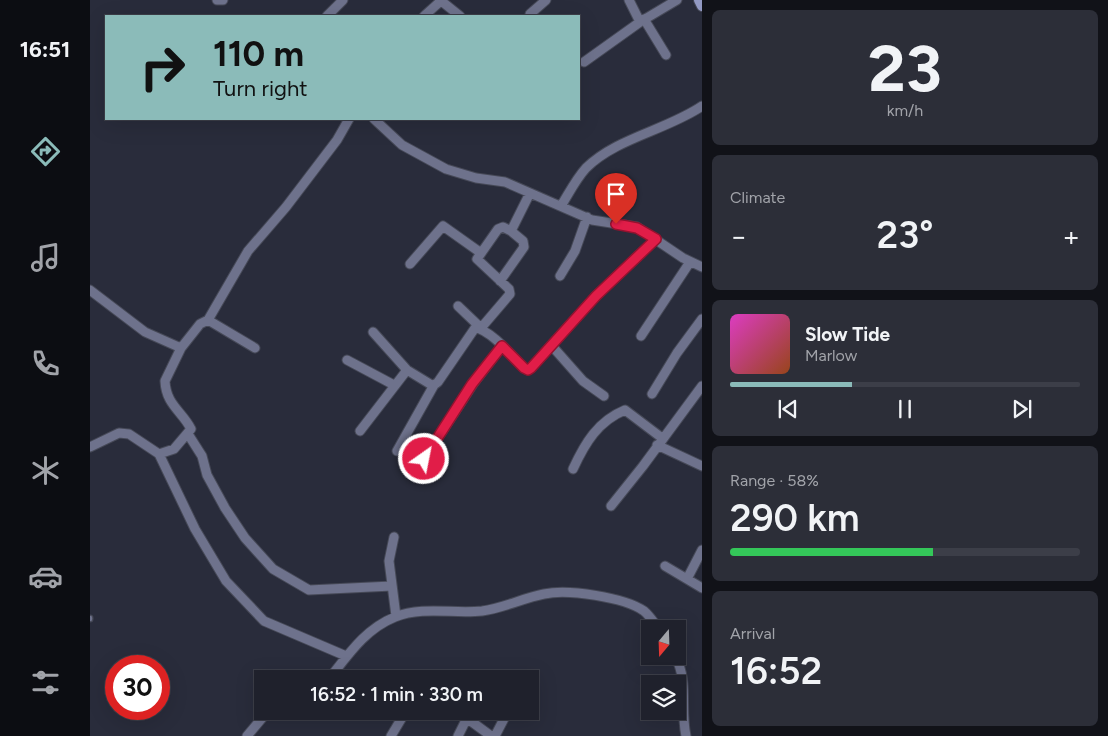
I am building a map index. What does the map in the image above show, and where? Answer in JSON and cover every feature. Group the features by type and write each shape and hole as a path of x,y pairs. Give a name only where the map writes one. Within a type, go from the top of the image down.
{"main road":[{"path":"699,0 702,6"}],"street":[{"path":"217,0 223,0"},
{"path":"328,15 343,0"},
{"path":"425,15 441,0 459,15"},
{"path":"530,14 546,0"},
{"path":"629,0 666,55"},
{"path":"584,62 642,21 677,0"},
{"path":"561,206 581,174 592,163 625,143 668,126 702,106"},
{"path":"159,454 174,449 191,428 173,407 165,387 165,381 181,348 200,324 208,320 248,252 286,207 337,140 348,120"},
{"path":"375,120 402,145 446,169 476,178 505,182 587,217 637,228 690,262 702,267"},
{"path":"511,231 530,193"},
{"path":"560,276 575,251 587,217"},
{"path":"410,264 443,226 481,253"},
{"path":"397,451 434,385 472,332 475,328 481,328 510,294 509,288 500,281 478,261 481,253 498,229 503,227 511,231 525,244 500,281"},
{"path":"458,306 528,370 596,296 656,239"},
{"path":"641,336 690,262"},
{"path":"90,290 145,332 181,348"},
{"path":"652,394 676,353 702,319"},
{"path":"208,320 255,348"},
{"path":"373,332 407,370 434,385"},
{"path":"424,459 472,384 502,346"},
{"path":"552,346 583,381 604,396"},
{"path":"346,360 394,385"},
{"path":"360,431 407,370"},
{"path":"611,506 702,386"},
{"path":"573,470 584,445 596,430 602,424 625,410 660,441 702,466"},
{"path":"90,447 119,433 129,434 159,454 195,529 226,581 264,621 346,656"},
{"path":"188,434 202,456 207,475 244,538 273,568 309,590 392,586"},
{"path":"394,537 389,561 396,616"},
{"path":"688,578 702,550"},
{"path":"665,566 702,588"},
{"path":"336,670 346,656 375,628 396,616 433,610 480,611 508,605 546,593 560,593 597,596 635,606 652,620"},
{"path":"680,665 684,675 682,714 686,736"},
{"path":"247,736 260,720"},
{"path":"391,736 401,720"},
{"path":"458,736 466,720"},
{"path":"470,720 493,736 503,720"}],"route":[{"path":"424,459 472,384 502,346 524,368 528,370 531,368 555,344 587,305 656,239 632,226 616,224"}]}
